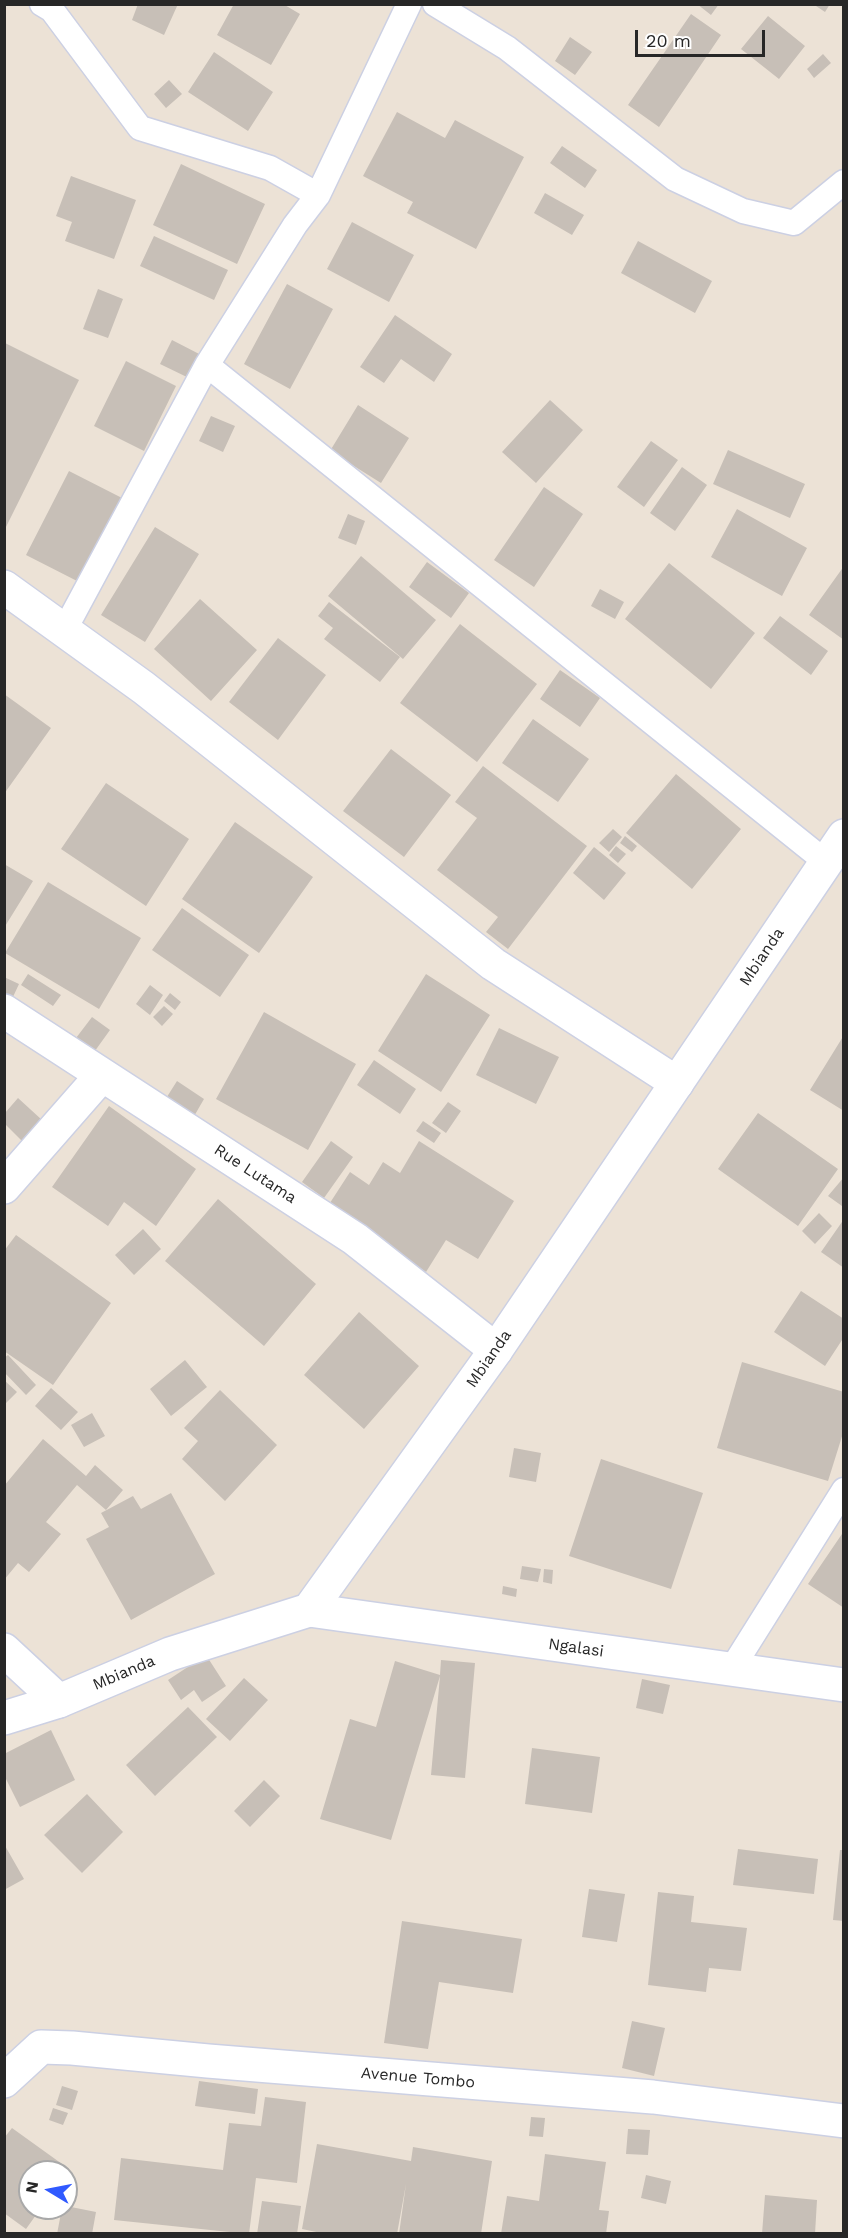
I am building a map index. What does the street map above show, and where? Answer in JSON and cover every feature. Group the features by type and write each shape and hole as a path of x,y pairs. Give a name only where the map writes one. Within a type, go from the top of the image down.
{"street":[{"path":"4,587 153,695 493,964 676,1083"},
{"name":"Mbianda","path":"4,1718 59,1701 170,1654 309,1610 496,1350 835,849"},
{"name":"Rue Lutama","path":"4,1011 356,1239 496,1350"},
{"path":"4,1187 102,1074"},
{"name":"Ngalasi","path":"309,1610 843,1685"},
{"path":"4,1650 59,1701"},
{"name":"Avenue Tombo","path":"4,2081 41,2047 72,2048 653,2097 843,2121"}],"lane":[{"path":"42,4 52,10 140,129 270,168 318,195"},
{"path":"65,629 207,365 295,225 318,195 409,4"},
{"path":"435,4 507,48 675,179 743,211 794,222 843,182"},
{"path":"207,365 835,849"},
{"path":"731,1670 843,1490"}],"building":[{"path":"138,4 178,4 164,35 132,20"},
{"path":"234,4 283,4 300,14 271,65 217,35"},
{"path":"697,4 719,4 711,15"},
{"path":"813,4 830,4 825,12"},
{"path":"691,14 721,35 659,127 628,105"},
{"path":"768,16 805,46 779,79 741,49"},
{"path":"570,37 592,52 575,75 555,61"},
{"path":"214,52 273,92 248,131 188,92"},
{"path":"823,54 831,63 814,78 807,69"},
{"path":"169,80 182,94 166,108 154,94"},
{"path":"397,112 445,138 455,120 524,157 476,249 407,213 413,202 363,176"},
{"path":"562,146 597,170 585,188 550,163"},
{"path":"181,164 265,204 237,264 153,225"},
{"path":"71,176 136,200 114,259 65,241 72,222 56,216"},
{"path":"545,193 584,215 572,235 534,213"},
{"path":"352,222 414,255 389,302 327,269"},
{"path":"154,236 228,270 214,300 140,266"},
{"path":"638,241 712,281 695,313 621,273"},
{"path":"287,284 333,309 290,389 244,364"},
{"path":"98,289 123,299 108,338 83,329"},
{"path":"395,315 452,354 434,382 401,359 384,383 360,367"},
{"path":"172,340 205,357 193,380 160,364"},
{"path":"5,343 79,380 4,531 4,345"},
{"path":"126,361 176,386 144,451 94,426"},
{"path":"550,400 583,430 536,483 502,452"},
{"path":"358,405 409,438 381,483 330,451"},
{"path":"211,416 235,426 223,452 199,441"},
{"path":"651,441 678,460 644,507 617,487"},
{"path":"728,450 805,484 790,518 713,484"},
{"path":"682,467 707,485 675,531 650,513"},
{"path":"69,471 122,498 79,582 26,555"},
{"path":"544,487 583,514 534,587 494,560"},
{"path":"737,509 807,548 782,596 711,557"},
{"path":"348,514 365,521 356,545 338,538"},
{"path":"155,527 199,554 145,642 101,615"},
{"path":"361,556 436,620 403,659 328,596"},
{"path":"427,562 469,593 451,618 409,587"},
{"path":"669,563 755,633 711,689 625,619"},
{"path":"844,566 844,640 809,615"},
{"path":"600,589 624,602 615,619 591,606"},
{"path":"200,599 257,650 211,701 154,649"},
{"path":"329,602 400,657 380,682 324,639 333,628 318,616"},
{"path":"780,616 828,651 811,675 763,638"},
{"path":"460,624 537,684 477,762 400,703"},
{"path":"278,638 326,675 278,740 229,702"},
{"path":"560,670 600,698 580,727 540,699"},
{"path":"4,694 51,728 4,794"},
{"path":"533,719 589,759 558,802 502,763"},
{"path":"391,749 451,795 404,857 343,811"},
{"path":"483,766 587,846 508,949 486,932 498,917 437,870 477,818 455,802"},
{"path":"676,774 741,829 692,889 626,833"},
{"path":"106,783 189,839 146,906 61,849"},
{"path":"235,822 313,877 259,953 182,899"},
{"path":"613,829 622,837 609,852 599,843"},
{"path":"625,836 637,846 632,852 620,843"},
{"path":"616,846 626,854 618,863 609,855"},
{"path":"594,847 626,873 604,900 573,873"},
{"path":"4,864 33,881 4,928"},
{"path":"48,882 141,938 99,1009 5,953"},
{"path":"182,908 249,955 220,997 152,950"},
{"path":"28,974 61,995 53,1006 21,985"},
{"path":"426,974 490,1015 441,1092 378,1051"},
{"path":"4,977 19,984 12,999 4,995"},
{"path":"150,985 163,995 150,1015 136,1004"},
{"path":"170,993 181,1002 175,1010 164,1001"},
{"path":"164,1006 173,1014 162,1026 153,1017"},
{"path":"264,1012 356,1064 308,1150 216,1099"},
{"path":"92,1017 110,1030 92,1055 73,1042"},
{"path":"499,1028 559,1057 536,1104 476,1075"},
{"path":"844,1035 844,1111 810,1090"},
{"path":"374,1060 416,1089 400,1114 357,1085"},
{"path":"177,1081 204,1099 193,1118 165,1100"},
{"path":"18,1098 42,1120 22,1141 5,1124 5,1113"},
{"path":"448,1102 461,1111 446,1133 432,1123"},
{"path":"109,1106 196,1169 156,1226 124,1202 108,1226 52,1187"},
{"path":"758,1113 838,1169 798,1226 718,1169"},
{"path":"423,1121 441,1133 434,1143 416,1131"},
{"path":"331,1141 353,1157 324,1198 302,1182"},
{"path":"419,1141 514,1201 478,1259 446,1240 426,1272 326,1209 350,1172 369,1185 383,1162 400,1173"},
{"path":"844,1177 844,1204 842,1206 828,1196"},
{"path":"218,1199 316,1284 264,1346 165,1261"},
{"path":"819,1213 832,1226 815,1244 802,1231"},
{"path":"844,1219 844,1268 821,1252"},
{"path":"143,1229 161,1249 134,1275 115,1255"},
{"path":"16,1235 111,1303 53,1385 4,1351 4,1251"},
{"path":"801,1291 844,1319 844,1337 825,1366 774,1332"},
{"path":"359,1312 419,1366 364,1429 304,1375"},
{"path":"8,1355 36,1385 26,1395 4,1372 4,1358"},
{"path":"185,1360 207,1387 171,1416 150,1389"},
{"path":"742,1362 844,1392 844,1430 828,1481 717,1448"},
{"path":"4,1380 17,1392 4,1405"},
{"path":"51,1388 78,1412 61,1430 35,1406"},
{"path":"220,1390 277,1445 225,1501 182,1459 198,1441 184,1428"},
{"path":"92,1413 105,1436 84,1447 71,1425"},
{"path":"43,1439 86,1476 95,1465 123,1490 106,1510 77,1485 46,1522 61,1534 29,1572 18,1563 4,1580 4,1486"},
{"path":"514,1448 541,1453 536,1482 509,1477"},
{"path":"601,1459 703,1493 671,1589 569,1556"},
{"path":"171,1493 215,1574 131,1620 86,1539 109,1527 101,1513 133,1496 141,1509"},
{"path":"844,1531 844,1608 808,1584"},
{"path":"522,1566 541,1569 538,1582 520,1579"},
{"path":"544,1569 553,1570 552,1584 543,1582"},
{"path":"503,1586 517,1589 516,1597 502,1594"},
{"path":"206,1655 226,1686 202,1702 194,1690 181,1700 168,1680"},
{"path":"441,1660 475,1663 465,1778 431,1775 440,1676 391,1840 320,1819 350,1719 376,1727 395,1661 440,1675"},
{"path":"244,1678 268,1700 230,1741 206,1719"},
{"path":"642,1679 670,1685 663,1714 636,1708"},
{"path":"188,1707 217,1737 155,1796 126,1765"},
{"path":"51,1730 75,1780 20,1807 4,1775 4,1754"},
{"path":"532,1748 600,1757 592,1813 525,1804"},
{"path":"264,1780 280,1796 250,1827 234,1811"},
{"path":"87,1794 123,1832 82,1873 44,1835"},
{"path":"4,1844 24,1879 4,1890"},
{"path":"738,1849 818,1859 814,1894 733,1885"},
{"path":"840,1850 844,1850 844,1921 833,1920"},
{"path":"589,1889 625,1894 617,1942 582,1937"},
{"path":"658,1892 694,1896 691,1922 747,1928 741,1971 709,1968 706,1992 648,1985"},
{"path":"402,1921 522,1939 513,1993 439,1982 428,2049 384,2043"},
{"path":"632,2021 665,2028 654,2076 622,2068"},
{"path":"199,2081 258,2089 255,2114 195,2106"},
{"path":"62,2086 78,2091 72,2110 56,2105"},
{"path":"265,2097 306,2102 297,2183 256,2178 249,2234 114,2220 121,2158 223,2170 229,2123 261,2126"},
{"path":"53,2108 68,2113 63,2125 49,2120"},
{"path":"531,2117 545,2118 543,2137 529,2136"},
{"path":"12,2128 56,2160 18,2160 18,2220 32,2220 26,2229 4,2213 4,2138"},
{"path":"628,2129 650,2130 648,2155 626,2154"},
{"path":"317,2144 411,2161 413,2147 492,2161 481,2234 399,2234 406,2184 397,2234 326,2234 302,2229"},
{"path":"545,2154 606,2162 599,2210 609,2211 606,2234 501,2234 507,2196 539,2201"},
{"path":"646,2175 671,2181 666,2204 641,2198"},
{"path":"765,2195 817,2200 815,2234 762,2234"},
{"path":"262,2201 301,2206 297,2234 257,2234"},
{"path":"78,2208 96,2212 92,2234 57,2234 60,2220 78,2220"}]}
